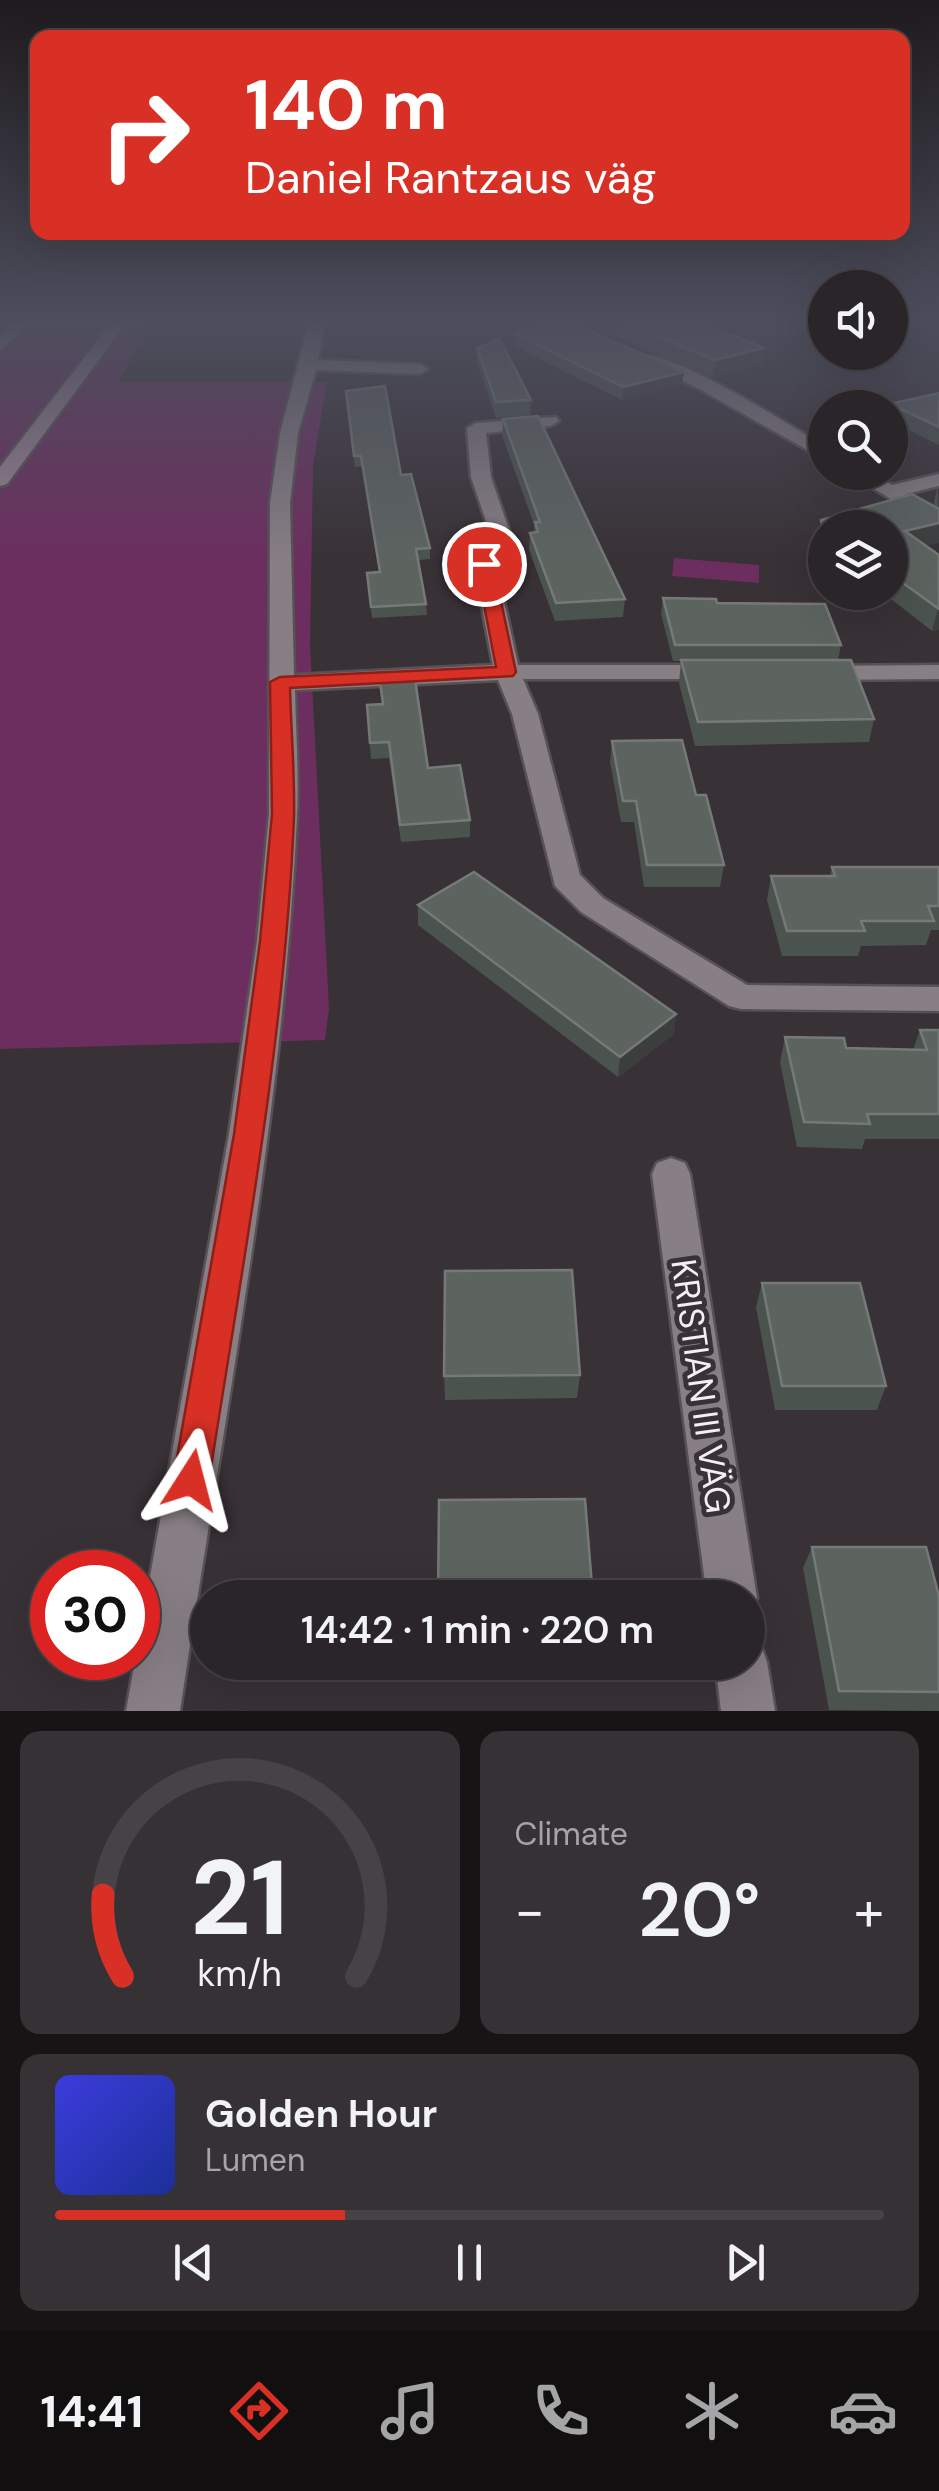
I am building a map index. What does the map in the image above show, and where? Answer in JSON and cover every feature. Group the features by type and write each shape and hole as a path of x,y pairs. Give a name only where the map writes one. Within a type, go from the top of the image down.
{"main road":[{"path":"0,480 59,403"}],"street":[{"path":"153,1711 248,1134 273,941 283,814 280,503 288,434 297,403"},
{"path":"736,403 808,444"},
{"path":"550,421 476,428 481,478 498,530 484,564 506,672 525,714 566,879 592,905 741,998 939,999"},
{"path":"889,492 939,480"},
{"path":"886,490 939,523"},
{"path":"280,682 506,672 739,672"},
{"path":"797,673 939,672"},
{"name":"KRISTIAN III VÄG","path":"671,1174 729,1580"},
{"path":"744,1680 748,1711"}],"shaded area":[{"path":"0,403 323,403 313,465 310,645 329,1008 325,1040 0,1049"},
{"path":"674,558 759,565 759,583 672,576"}],"building":[{"path":"347,403 388,403 401,475 411,474 430,548 416,549 426,604 371,607 367,573 380,572 361,456 354,456"},
{"path":"908,403 939,403 939,427 908,412"},
{"path":"538,416 625,599 556,603 530,533 538,532 535,522 540,522 503,419"},
{"path":"912,494 939,509 939,523 908,530 908,510 856,510"},
{"path":"908,533 939,555 939,609 908,587"},
{"path":"663,598 808,604 808,610 827,610 841,645 675,645"},
{"path":"681,660 851,660 874,719 698,722"},
{"path":"414,672 428,768 460,765 470,820 400,825 389,742 370,743 367,705 383,704 379,674"},
{"path":"682,740 696,795 706,795 724,865 647,865 636,801 623,801 612,741"},
{"path":"832,867 939,867 939,906 928,906 934,921 861,921 865,931 787,931 771,876 835,876"},
{"path":"474,872 676,1014 620,1057 418,905"},
{"path":"920,1030 939,1030 939,1114 867,1114 870,1124 804,1122 785,1037 844,1038 846,1048 927,1050"},
{"path":"572,1270 580,1375 444,1376 445,1271"},
{"path":"762,1283 860,1283 886,1386 782,1386"},
{"path":"585,1499 592,1580 438,1580 439,1500"},
{"path":"812,1547 926,1547 939,1596 939,1692 839,1691"}],"route":[{"path":"191,1480 248,1134 273,941 283,814 280,682 506,672 484,564"}]}
